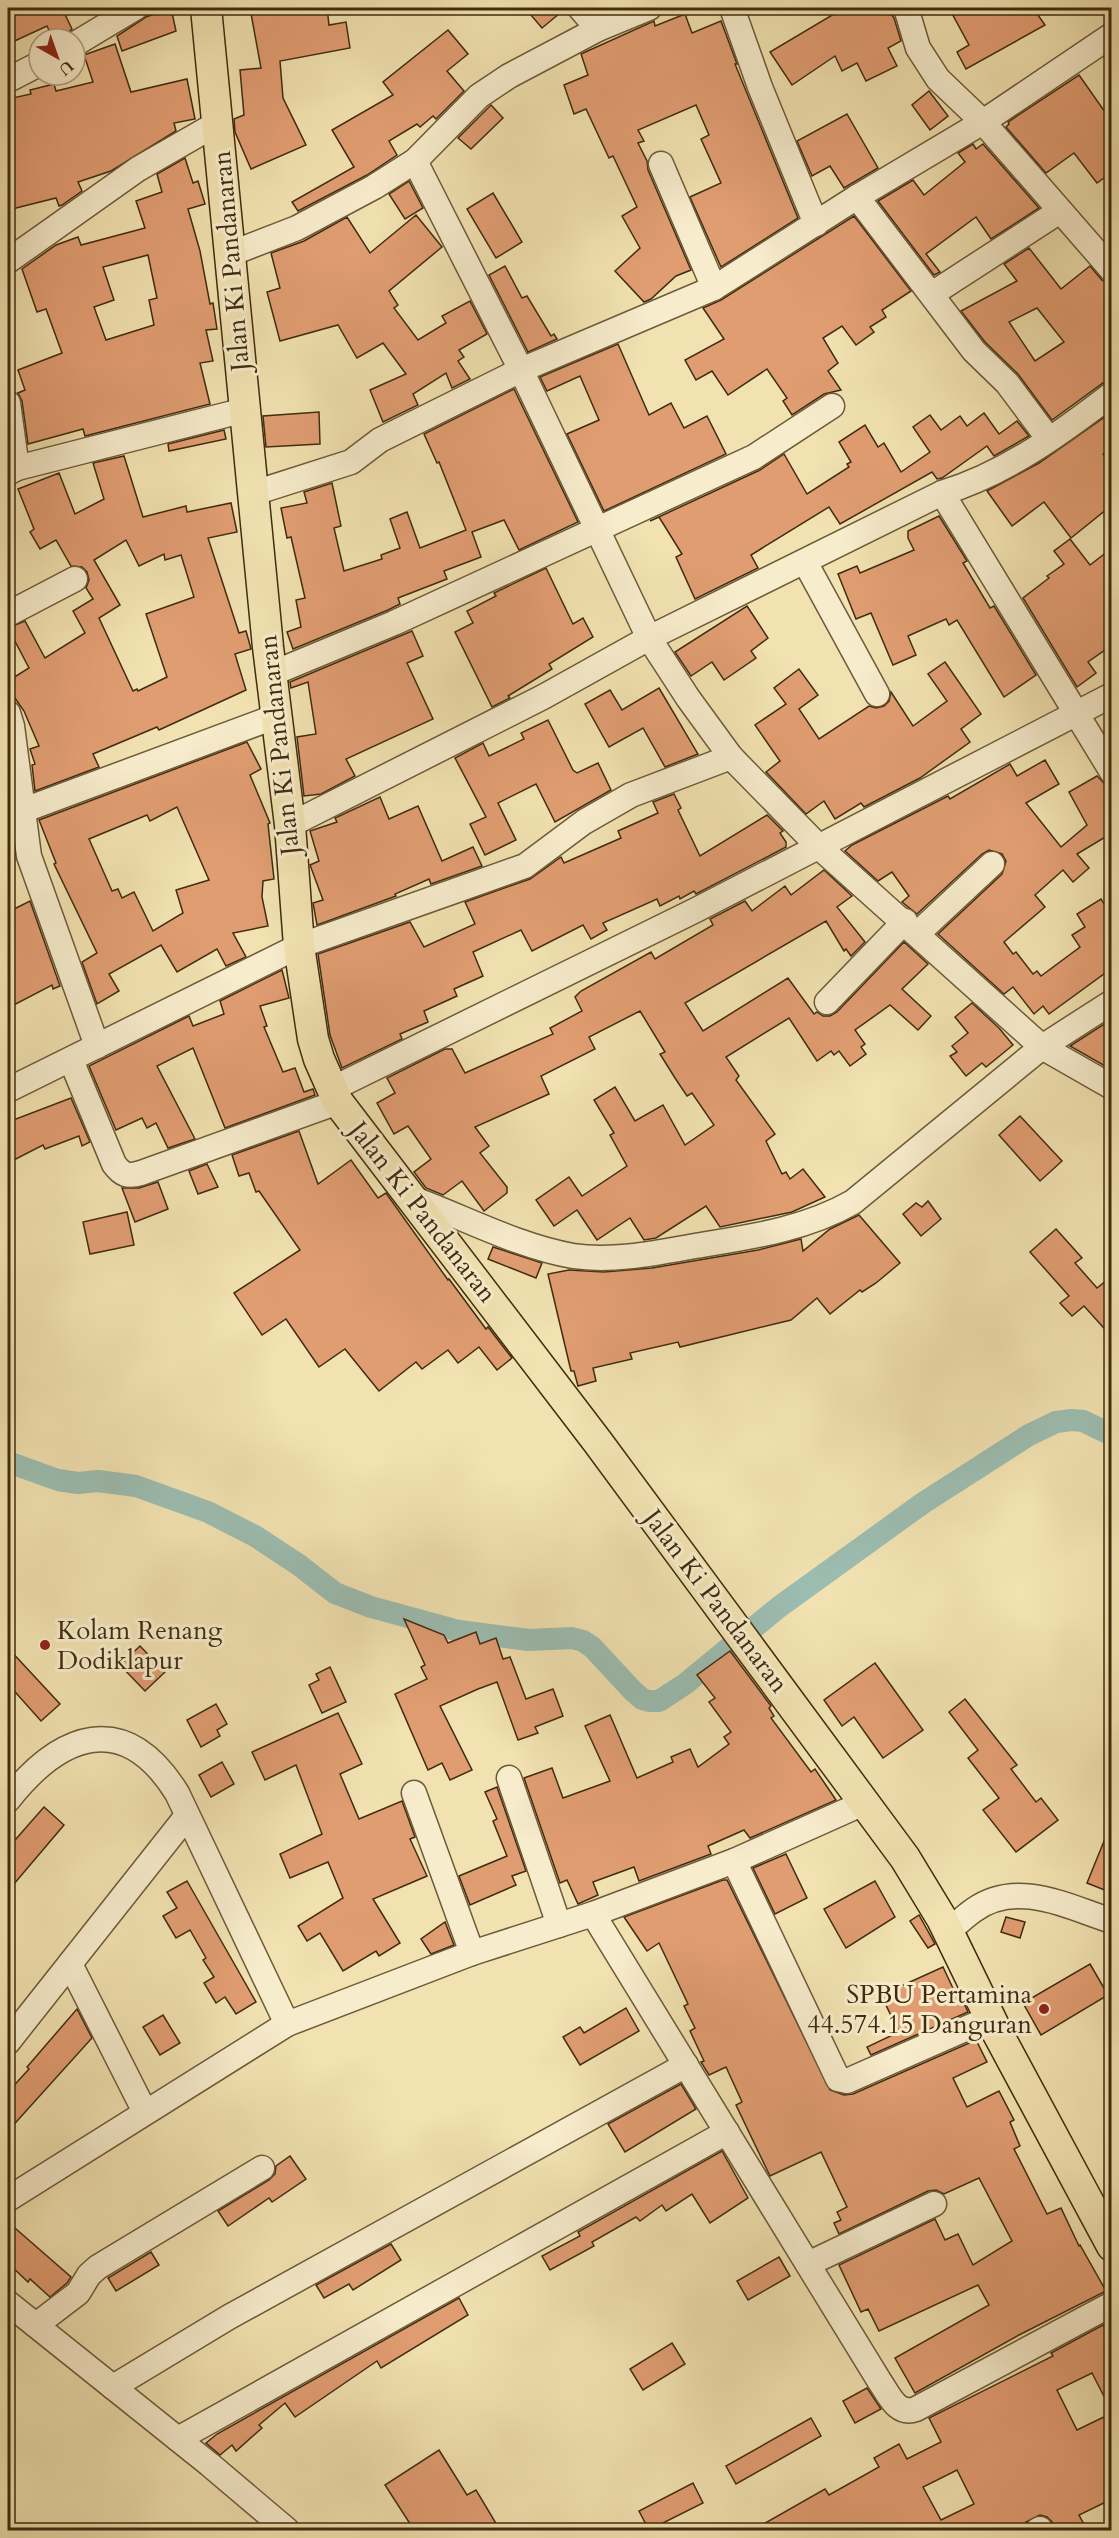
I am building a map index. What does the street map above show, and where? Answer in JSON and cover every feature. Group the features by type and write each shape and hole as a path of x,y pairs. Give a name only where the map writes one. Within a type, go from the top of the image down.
{"main road":[{"name":"Jalan Ki Pandanaran","path":"206,8 271,674 290,825 299,946 314,1045 335,1095 866,1802 915,1873 949,1931 990,2018 1112,2246"}],"street":[{"path":"87,37 135,8"},
{"path":"580,8 598,29"},
{"path":"231,254 297,228 374,187 415,161 479,96 509,76 598,29 649,8"},
{"path":"732,8 760,87 816,224"},
{"path":"908,9 918,48 938,79 983,122 1112,270"},
{"path":"254,493 351,462 380,440 521,370 714,288 857,197 983,122 1112,35"},
{"path":"8,80 27,70"},
{"path":"8,261 138,169 218,123"},
{"path":"415,161 521,370 649,638 688,698 731,757 819,847 1042,1047 1112,1087"},
{"path":"661,164 714,288"},
{"path":"857,197 933,294 974,351 1007,383 1048,438"},
{"path":"933,294 1060,211"},
{"path":"290,825 543,697 649,638 942,493 988,476 1024,456 1112,394"},
{"path":"8,403 13,471 245,410"},
{"path":"271,674 394,623 754,457 832,406"},
{"path":"942,493 1112,772"},
{"path":"805,562 877,694"},
{"path":"8,614 75,579"},
{"path":"71,1060 114,1164 128,1176 141,1173 335,1095 1112,695"},
{"path":"8,713 12,726 14,814 97,1046"},
{"path":"14,814 277,716"},
{"path":"8,1090 299,946 525,867 584,822 631,795 731,757"},
{"path":"827,1002 911,928 992,864"},
{"path":"414,1199 523,1242 575,1256 622,1257 653,1254 771,1233 831,1214 853,1202 1042,1047 1112,1002"},
{"path":"8,1800 19,1786 56,1752 85,1741 106,1739 125,1743 138,1750 173,1786 287,2024"},
{"path":"509,1778 559,1924"},
{"path":"414,1793 472,1953"},
{"path":"8,2199 287,2024 472,1953 593,1914 734,1861 866,1802"},
{"path":"8,2042 186,1817"},
{"path":"734,1861 838,2079 847,2081 990,2018"},
{"path":"949,1931 984,1904 1014,1895 1037,1897 1112,1921"},
{"path":"593,1914 898,2408 907,2412 1112,2304"},
{"path":"70,1964 145,2112"},
{"path":"113,2387 228,2317 686,2066"},
{"path":"178,2439 727,2132"},
{"path":"36,2325 78,2293 89,2275 98,2267 262,2168"},
{"path":"808,2264 934,2204"},
{"path":"8,2303 287,2530"}],"building":[{"path":"8,8 62,8 71,27 27,27 27,35 8,44"},
{"path":"171,8 176,31 122,51 117,36 146,17"},
{"path":"250,8 327,8 329,25 346,22 350,48 280,61 283,98 306,145 251,169 235,132 234,119 244,115 240,70 261,68"},
{"path":"525,8 566,8 542,28"},
{"path":"844,8 887,8 894,18 901,41 888,48 897,66 866,81 857,63 842,71 835,56 792,85 770,52"},
{"path":"949,8 1033,8 1045,25 966,69 957,52 969,45"},
{"path":"685,14 692,33 721,21 737,64 735,64 798,218 721,267 690,197 721,183 701,139 709,135 696,105 638,130 644,141 638,143 647,161 648,170 691,270 676,276 651,299 644,302 615,271 640,248 622,216 637,207 613,156 609,158 586,109 574,114 564,85 588,75 581,54 654,21 655,26"},
{"path":"448,30 468,54 447,71 464,91 436,119 433,116 420,127 417,124 389,141 397,155 367,175 298,211 292,202 354,167 332,130 393,95 383,82"},
{"path":"115,44 131,92 187,79 195,119 174,123 176,131 111,171 78,182 82,191 62,205 59,206 56,198 8,210 8,99 31,94 30,90 42,87 55,87 56,91 72,87 87,87 87,83 93,82 87,64 87,54"},
{"path":"1079,75 1112,122 1112,172 1097,183 1074,153 1046,173 1006,127 1008,122"},
{"path":"929,91 948,116 930,130 912,105"},
{"path":"491,105 503,118 471,149 458,138"},
{"path":"847,114 878,168 844,188 830,166 812,176 797,141"},
{"path":"973,144 976,149 983,144 1039,208 991,239 976,217 926,254 940,272 934,275 878,201 913,180 924,195 965,162 958,153"},
{"path":"185,158 193,183 198,181 205,204 188,209 200,251 210,304 213,303 217,329 206,330 213,361 200,363 210,404 85,436 83,429 28,444 22,401 18,393 25,390 18,370 62,353 46,309 37,312 22,269 56,245 78,237 81,245 145,228 136,201 162,192 157,174","holes":["148,255 157,298 149,300 154,325 106,340 94,307 114,300 103,267"]},
{"path":"409,181 423,208 405,219 389,194"},
{"path":"493,193 522,242 496,258 467,209"},
{"path":"416,215 442,247 389,291 398,305 394,308 418,340 446,323 442,316 470,301 487,334 459,350 464,357 458,361 470,379 452,388 446,373 413,394 418,405 383,422 370,390 406,374 383,343 357,358 338,325 280,341 267,292 280,288 271,253 304,241 347,217 370,253"},
{"path":"854,216 911,291 882,310 886,317 870,327 874,332 856,345 842,326 823,338 838,363 828,371 841,390 824,394 792,415 783,401 787,398 767,369 728,395 712,371 696,380 685,360 724,339 703,308 721,300"},
{"path":"1029,248 1061,289 1090,266 1102,280 1112,284 1112,380 1103,383 1052,420 1018,374 985,342 961,311 1017,281 1004,264","holes":["1037,308 1064,342 1035,361 1009,322"]},
{"path":"505,266 522,298 527,296 551,336 554,334 557,339 528,352 489,275"},
{"path":"618,344 649,415 671,403 684,428 707,416 726,454 604,511 567,434 599,420 580,376 547,391 540,377"},
{"path":"514,389 578,522 519,550 504,520 472,532 481,557 444,571 447,579 398,598 400,604 388,610 293,649 287,632 301,627 296,600 305,598 291,537 287,538 281,508 307,503 304,492 332,483 341,526 334,528 344,571 382,559 381,555 400,548 390,519 407,512 420,548 466,530 439,462 437,463 424,434"},
{"path":"319,412 320,444 266,447 263,416"},
{"path":"1112,412 1112,447 1103,454 1112,465 1112,505 1071,538 1044,502 1012,526 987,491 1039,463"},
{"path":"984,413 999,434 1017,421 1029,436 994,456 987,446 942,478 937,479 932,472 840,524 829,507 751,555 758,568 695,599 676,557 682,554 659,517 650,521 760,470 784,454 807,494 849,467 847,464 851,462 839,442 865,425 878,447 884,443 901,472 930,452 913,427 930,415 941,430 960,416 967,426"},
{"path":"224,430 226,439 169,451 168,444"},
{"path":"124,456 143,517 186,506 187,512 231,503 237,532 208,538 239,633 246,631 251,649 235,654 246,690 159,730 157,727 93,754 99,767 35,791 32,765 35,764 30,749 39,746 24,711 8,688 8,681 29,668 8,628 25,621 45,658 85,633 73,611 93,599 86,588 89,580 87,572 82,567 71,566 56,540 40,549 30,532 34,529 18,489 59,473 75,514 104,499 93,463","holes":["126,540 139,566 164,554 165,560 181,555 194,597 146,614 167,677 138,691 137,689 133,691 99,618 120,605 94,560"]},
{"path":"939,516 967,561 963,563 990,608 994,606 1036,675 1004,697 957,620 949,625 946,619 908,636 916,655 893,665 871,613 856,619 838,574 857,566 860,573 914,550 908,538 908,531"},
{"path":"1070,539 1090,565 1112,548 1112,645 1088,662 1096,673 1077,687 1023,598 1064,564 1054,551"},
{"path":"546,568 573,624 583,618 593,637 549,664 552,669 508,696 510,698 492,707 455,632 473,623 467,611 496,596 494,593"},
{"path":"747,606 768,638 751,651 756,658 724,680 712,662 691,676 675,652"},
{"path":"412,631 423,656 407,663 433,719 346,759 355,776 321,794 304,796 297,737 316,734 308,682 291,688 290,682"},
{"path":"945,662 981,714 961,729 970,742 920,778 864,807 861,803 835,819 824,801 806,814 766,772 780,761 755,725 786,704 774,688 799,669 818,695 799,709 819,739 869,706 876,708 884,706 889,701 891,692 913,726 947,701 928,674"},
{"path":"659,688 698,754 665,767 643,728 609,747 585,704 610,690 622,710"},
{"path":"548,720 573,770 577,773 598,763 611,790 555,822 536,784 498,803 516,840 485,855 470,824 486,817 455,758 483,743 489,756 524,739 521,733"},
{"path":"247,742 261,769 250,775 270,823 268,824 274,879 263,881 262,897 268,926 233,933 246,957 226,966 217,949 177,972 161,945 109,974 119,991 97,1004 82,962 97,953 54,864 56,863 39,820","holes":["177,807 209,880 176,890 183,913 153,931 134,892 122,898 118,889 112,891 89,839 147,815 150,821"]},
{"path":"1045,760 1059,784 1026,803 1061,847 1087,825 1069,792 1097,776 1105,784 1112,786 1112,833 1077,854 1089,868 1073,882 1063,870 1035,895 1045,907 1004,942 1013,954 1016,952 1033,974 1037,971 1041,976 1080,947 1072,935 1085,927 1077,914 1101,899 1112,916 1112,968 1049,1014 1043,1006 1034,1014 1013,987 1004,994 938,934 1002,874 1006,861 1002,854 989,850 982,854 917,914 902,902 909,896 892,872 878,881 845,851 852,845 948,796 950,799 1010,764 1017,776"},
{"path":"674,794 681,808 678,810 700,856 767,815 783,831 780,833 786,842 786,847 696,894 694,891 680,899 679,896 660,906 657,899 603,923 607,930 591,939 583,925 532,951 521,930 473,952 483,976 454,989 457,996 424,1011 428,1022 400,1034 402,1039 342,1068 330,1035 318,954 410,922 424,947 475,924 465,902 530,879 561,857 564,863 621,838 618,831 658,813 653,802"},
{"path":"380,797 389,819 418,806 442,861 473,847 482,866 431,884 429,879 395,894 396,896 317,925 313,903 323,900 310,865 319,861 310,831 337,822 335,818"},
{"path":"824,870 852,896 837,907 865,942 851,956 846,949 844,951 826,921 685,1003 703,1031 788,978 814,1014 817,1012 823,1016 830,1016 837,1012 904,942 928,964 902,989 931,1016 918,1030 890,1005 855,1030 865,1044 861,1047 866,1054 850,1066 839,1051 834,1055 831,1051 817,1061 789,1018 726,1057 739,1076 736,1080 775,1134 766,1141 782,1174 786,1172 790,1179 803,1169 825,1197 792,1212 720,1227 706,1206 656,1238 644,1240 630,1218 597,1240 577,1210 554,1226 536,1200 569,1177 582,1196 627,1166 610,1135 614,1133 594,1100 615,1087 635,1121 663,1105 685,1145 714,1125 692,1093 687,1096 675,1078 660,1054 665,1052 640,1011 589,1037 595,1049 541,1076 549,1094 475,1127 489,1146 480,1153 507,1187 507,1193 484,1211 462,1181 443,1195 426,1188 414,1172 431,1159 408,1126 394,1134 377,1103 395,1093 387,1078 445,1049 452,1049 465,1073 553,1034 550,1028 582,1011 575,997 581,991 651,952 655,959 713,925 710,919 745,901 752,911 785,886 791,895"},
{"path":"30,901 60,986 53,989 52,985 8,1008 8,912"},
{"path":"282,970 289,998 260,1006 267,1026 264,1027 283,1072 295,1068 304,1092 313,1089 315,1095 225,1128 193,1048 157,1066 195,1139 168,1148 156,1123 147,1128 142,1118 116,1130 89,1066 189,1016 193,1026 224,1014 220,1001"},
{"path":"972,1003 999,1028 1013,1045 986,1067 982,1063 966,1076 950,1056 957,1052 952,1046 968,1033 955,1017"},
{"path":"1112,1019 1112,1070 1070,1046"},
{"path":"71,1098 90,1142 82,1146 79,1136 45,1149 43,1145 8,1163 8,1122"},
{"path":"1020,1116 1062,1161 1040,1181 999,1135"},
{"path":"299,1131 318,1184 351,1160 378,1198 386,1193 448,1280 512,1358 497,1370 479,1347 458,1363 448,1350 422,1369 416,1362 379,1391 345,1349 319,1367 286,1319 262,1335 234,1293 300,1250 259,1191 256,1192 249,1173 239,1176 232,1155"},
{"path":"207,1164 218,1187 198,1194 189,1171"},
{"path":"158,1182 168,1209 135,1222 122,1188 139,1188"},
{"path":"928,1201 941,1219 921,1236 903,1214 916,1203 922,1207"},
{"path":"127,1212 134,1245 90,1254 83,1222"},
{"path":"859,1215 900,1263 876,1283 862,1292 860,1290 830,1314 817,1298 791,1320 680,1347 678,1342 630,1353 632,1359 593,1368 596,1381 578,1386 574,1371 571,1371 548,1274 569,1270 604,1272 652,1268 758,1250 801,1239 803,1251 830,1229"},
{"path":"1056,1229 1082,1258 1075,1263 1097,1288 1112,1276 1112,1337 1084,1306 1072,1316 1060,1303 1069,1296 1030,1252"},
{"path":"493,1247 542,1263 536,1278 488,1259"},
{"path":"404,1619 444,1635 448,1643 476,1632 480,1644 496,1638 503,1659 510,1657 526,1699 553,1689 563,1716 535,1727 538,1733 518,1740 497,1682 478,1689 440,1706 472,1770 450,1780 442,1763 428,1770 395,1694 427,1679 421,1667 425,1665"},
{"path":"140,1646 165,1672 145,1691 120,1665"},
{"path":"8,1648 60,1704 41,1721 8,1684"},
{"path":"730,1651 771,1706 769,1708 774,1716 771,1718 811,1772 815,1769 836,1800 750,1838 744,1830 708,1846 711,1854 639,1881 634,1867 593,1882 598,1895 578,1904 567,1880 560,1883 524,1778 552,1768 563,1798 610,1781 585,1726 610,1715 637,1778 673,1762 671,1757 690,1749 698,1767 729,1744 724,1737 731,1732 709,1702 715,1698 697,1675"},
{"path":"875,1663 923,1730 883,1758 854,1717 842,1726 824,1700"},
{"path":"330,1667 346,1702 322,1713 309,1685 319,1680 316,1674"},
{"path":"965,1699 1017,1765 1011,1769 1036,1802 1041,1798 1058,1820 1016,1852 983,1810 999,1798 968,1758 978,1750 949,1712"},
{"path":"216,1704 227,1724 217,1730 220,1736 201,1747 187,1720"},
{"path":"338,1713 362,1764 340,1774 359,1819 402,1801 415,1837 410,1839 427,1876 373,1899 400,1943 379,1956 376,1951 343,1971 320,1933 307,1941 298,1926 343,1898 328,1862 290,1878 280,1854 322,1834 296,1765 265,1780 252,1752"},
{"path":"222,1762 234,1784 211,1797 199,1775"},
{"path":"497,1787 526,1871 512,1876 516,1885 470,1905 459,1876 507,1856 493,1821 497,1819 485,1792"},
{"path":"44,1807 64,1825 8,1891 8,1848"},
{"path":"1112,1824 1112,1893 1087,1883"},
{"path":"786,1854 807,1898 775,1914 753,1868"},
{"path":"727,1880 830,2090 844,2095 853,2094 976,2040 987,2062 953,2078 967,2107 999,2091 1014,2120 1010,2122 1020,2146 1014,2149 1047,2214 1061,2208 1079,2246 1106,2291 1019,2335 915,2393 895,2358 989,2305 978,2285 879,2331 868,2309 861,2312 839,2265 935,2219 945,2240 958,2234 973,2265 1012,2241 979,2178 944,2194 936,2190 928,2191 839,2234 834,2223 841,2220 837,2212 847,2207 821,2152 770,2176 736,2105 742,2102 726,2067 709,2075 701,2062 704,2061 690,2031 695,2028 684,2006 688,2004 659,1943 647,1951 624,1917"},
{"path":"187,1881 256,2002 236,2014 225,1997 216,2003 204,1983 214,1977 203,1960 206,1958 190,1930 176,1938 163,1916 177,1908 167,1892"},
{"path":"875,1881 895,1917 846,1948 824,1909"},
{"path":"919,1915 935,1944 928,1948 910,1921"},
{"path":"1006,1917 1025,1922 1020,1938 1001,1932"},
{"path":"445,1922 454,1945 431,1954 421,1939"},
{"path":"1090,1964 1108,1995 1041,2035 1023,2003"},
{"path":"943,1967 959,2001 962,1999 968,2012 871,2055 867,2047 899,2032 881,1995"},
{"path":"626,2008 639,2031 580,2065 563,2037 580,2027 584,2033"},
{"path":"77,2009 92,2038 8,2131 8,2092"},
{"path":"163,2015 180,2043 160,2055 143,2027"},
{"path":"681,2084 696,2109 625,2152 608,2124"},
{"path":"722,2151 748,2198 710,2223 692,2194 666,2211 662,2205 640,2221 636,2217 592,2242 594,2246 550,2270 542,2256 580,2236 578,2232"},
{"path":"290,2156 306,2179 272,2202 269,2198 228,2226 218,2211 269,2180 275,2174 276,2166"},
{"path":"8,2222 71,2277 50,2297 30,2279 28,2282 8,2263"},
{"path":"391,2244 401,2260 353,2290 349,2284 324,2298 316,2285"},
{"path":"151,2252 159,2265 116,2291 108,2278"},
{"path":"779,2257 790,2276 748,2300 737,2281"},
{"path":"459,2298 468,2315 381,2368 377,2361 295,2417 285,2403 259,2425 262,2428 236,2451 232,2445 220,2455 206,2443 217,2434"},
{"path":"1103,2325 1112,2341 1112,2412 1092,2373 1057,2390 1077,2430 1112,2413 1112,2499 1079,2515 1087,2530 1054,2530 1052,2522 1040,2515 1026,2522 1024,2530 753,2530 825,2489 829,2495 879,2467 874,2458 899,2444 907,2459 941,2442 929,2418 1053,2356 1051,2353","holes":["957,2470 974,2504 941,2520 923,2487"]},
{"path":"672,2343 685,2364 643,2390 630,2369"},
{"path":"867,2388 881,2409 855,2423 843,2401"},
{"path":"811,2418 821,2436 736,2484 726,2466"},
{"path":"439,2450 467,2495 476,2490 500,2530 414,2530 385,2485"},
{"path":"693,2483 703,2503 649,2530 639,2511"}],"waterway":[{"path":"8,1462 58,1480 78,1483 98,1481 136,1486 208,1512 255,1536 299,1565 335,1593 371,1607 459,1631 529,1640 572,1638 583,1641 592,1647 642,1699 659,1701 685,1684 779,1607 923,1503 1029,1435 1056,1422 1072,1420 1083,1421 1112,1435"}],"place":[{"name":"Kolam Renang Dodiklapur","path":"45,1645"},
{"name":"SPBU Pertamina 44.574.15 Danguran","path":"1044,2009"}]}
